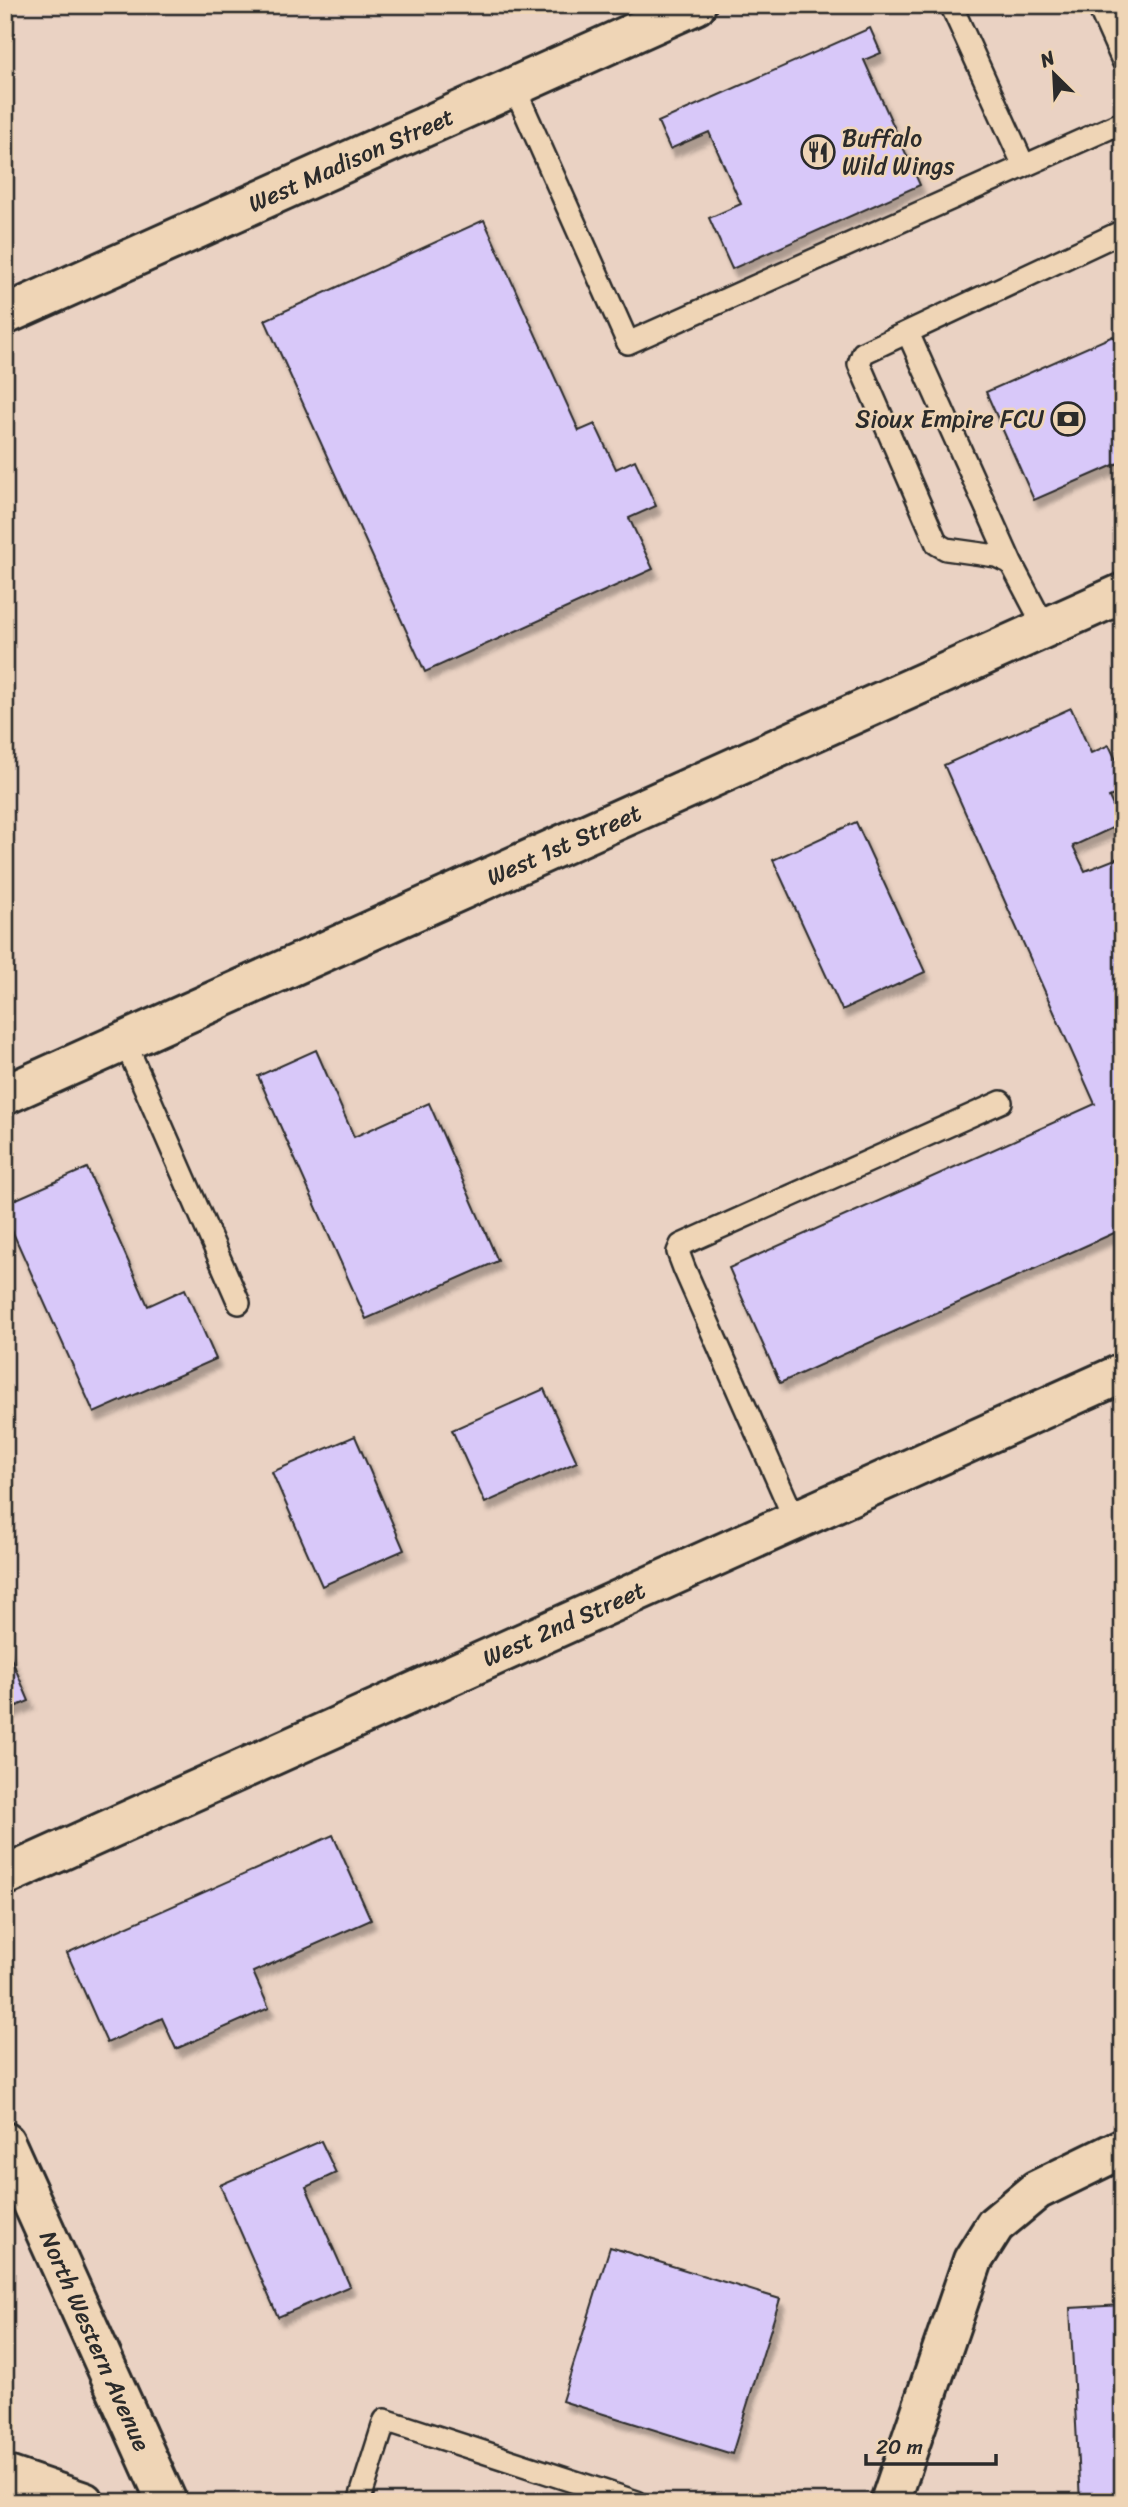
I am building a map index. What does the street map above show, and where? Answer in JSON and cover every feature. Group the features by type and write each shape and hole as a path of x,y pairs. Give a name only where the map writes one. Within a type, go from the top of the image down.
{"street":[{"name":"West Madison Street","path":"5,315 696,5"},
{"name":"West 1st Street","path":"5,1096 1123,593"},
{"name":"West 2nd Street","path":"5,1876 1123,1373"},
{"path":"890,2502 972,2260 995,2225 1037,2190 1123,2148"},
{"name":"North Western Avenue","path":"6,2151 167,2502"},
{"path":"5,2475 84,2502"}],"lane":[{"path":"951,5 1024,166"},
{"path":"1098,5 1123,61"},
{"path":"514,87 628,343 1123,122"},
{"path":"1011,563 996,556 946,549 937,544 859,364 863,353 1123,231"},
{"path":"908,333 1011,563 1045,628"},
{"path":"125,1042 239,1303"},
{"path":"794,1520 684,1268 678,1252 681,1245 1001,1102"},
{"path":"359,2502 385,2420 638,2502"}],"building":[{"path":"870,28 881,53 864,60 920,185 732,269 709,218 741,204 709,132 670,149 658,122"},
{"path":"484,220 579,431 595,424 616,469 635,460 656,506 629,518 653,569 425,672 265,320"},
{"path":"1113,336 1123,359 1123,461 1034,500 986,392"},
{"path":"1071,708 1091,753 1109,745 1123,775 1123,791 1109,797 1121,824 1073,846 1085,871 1123,856 1123,1229 780,1383 729,1268 1095,1104 944,765"},
{"path":"856,822 925,972 842,1010 773,860"},
{"path":"316,1050 354,1137 429,1103 498,1261 366,1319 258,1076"},
{"path":"87,1168 148,1306 185,1289 216,1359 94,1413 5,1215 5,1204"},
{"path":"544,1389 577,1462 485,1503 452,1430"},
{"path":"355,1436 404,1550 322,1586 272,1472"},
{"path":"5,1644 29,1701 5,1711"},
{"path":"333,1835 371,1920 253,1972 269,2008 176,2049 162,2018 107,2043 67,1953"},
{"path":"321,2141 336,2173 306,2187 350,2286 278,2317 220,2185"},
{"path":"610,2247 780,2299 732,2454 562,2401"},
{"path":"1123,2305 1123,2502 1080,2502 1070,2308"}],"place":[{"name":"Buffalo Wild Wings","path":"818,152"},
{"name":"Sioux Empire FCU","path":"1068,419"}]}
